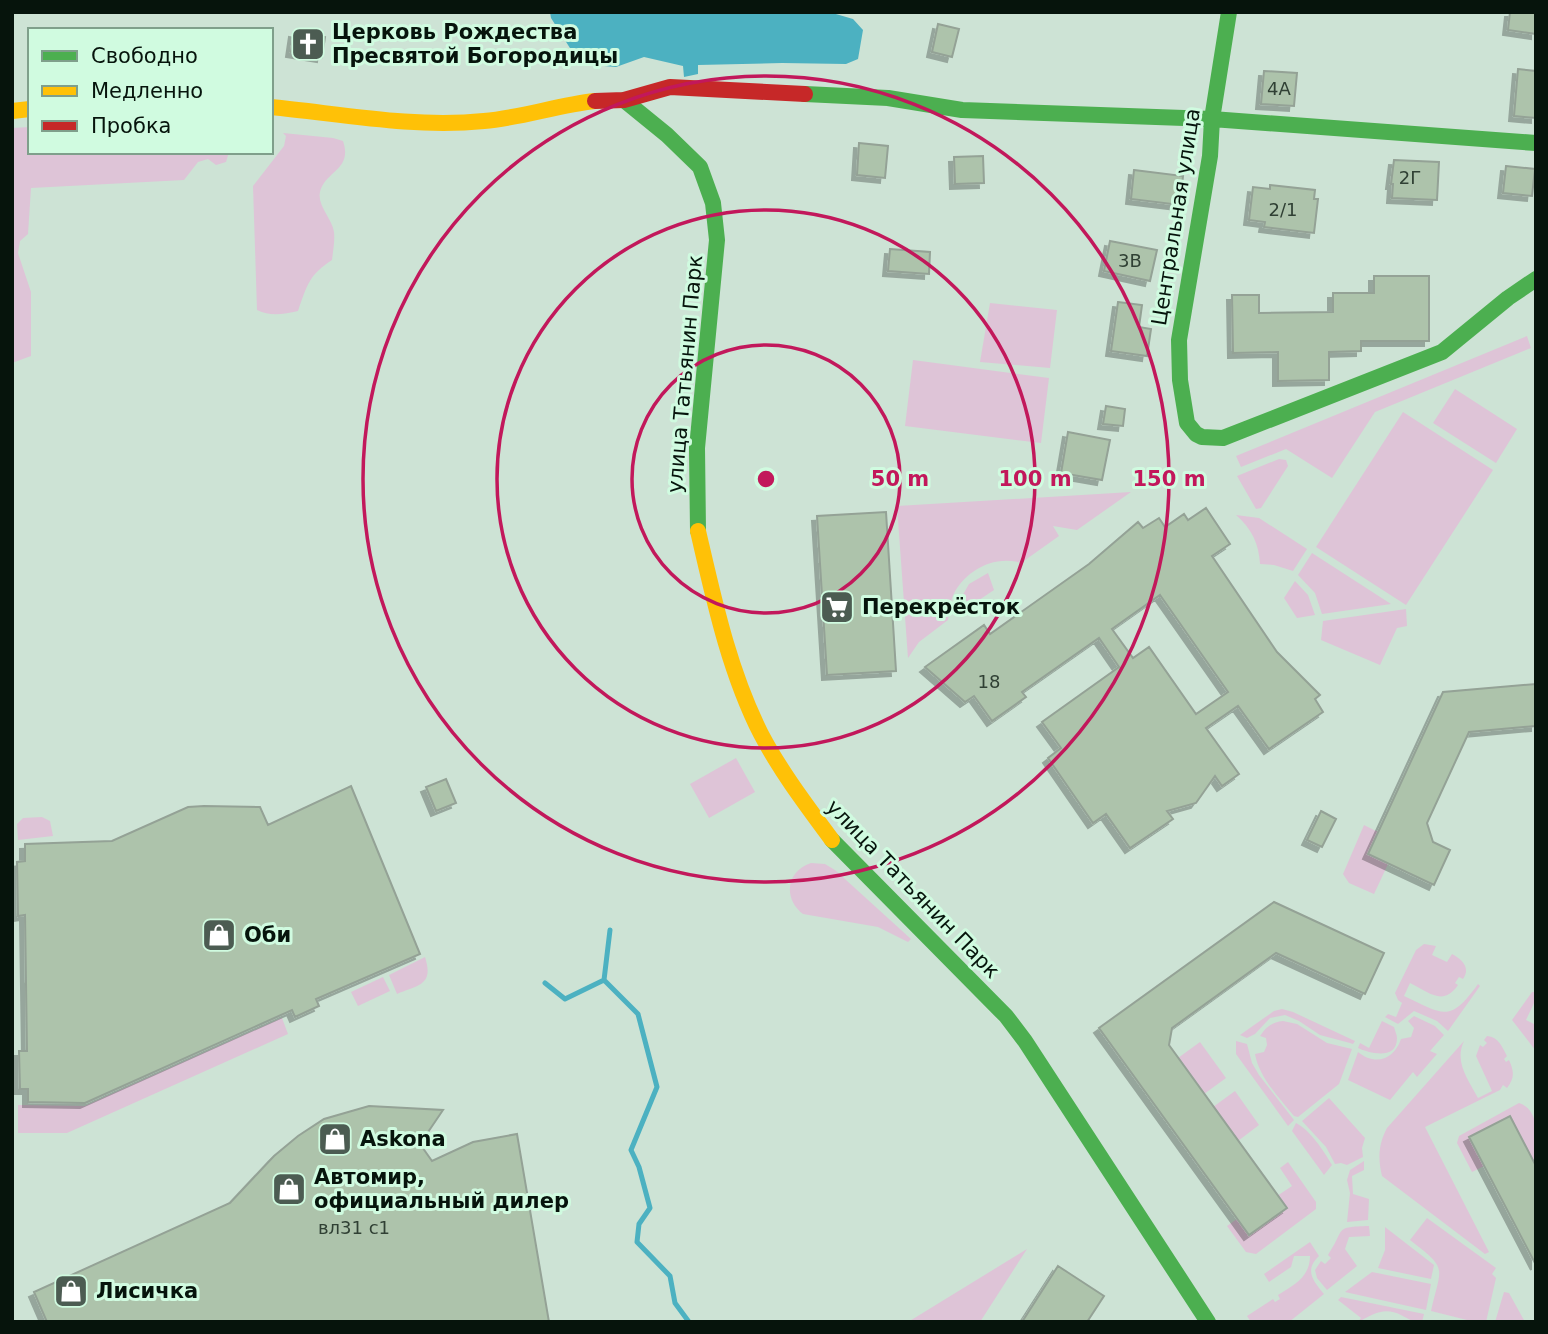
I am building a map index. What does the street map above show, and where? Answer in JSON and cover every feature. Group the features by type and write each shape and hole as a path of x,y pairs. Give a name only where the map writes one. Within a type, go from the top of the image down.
{"street":[{"name":"Центральная улица","path":"1229,12 1212,119 1210,156 1178,340 1186,423 1196,434 1206,438 1223,438 1443,352 1508,298 1536,279"},
{"path":"273,107 432,124 487,121 572,103 624,100 670,87 888,98 962,110 1212,119 1536,144"},
{"name":"улица Татьянин Парк","path":"624,100 667,135 700,167 713,202 717,240 697,448 697,528 725,640 741,688 761,734 801,800 834,843 1006,1016 1208,1322"}],"shaded area":[{"path":"28,127 28,154 228,154 226,162 216,165 208,159 198,162 184,180 31,188 28,234 20,241 18,253 31,292 31,356 12,363 12,128"},
{"path":"283,133 333,138 343,141 345,151 341,164 327,179 320,192 321,202 334,232 332,260 310,281 298,311 272,314 257,310 253,186 284,146 286,136"},
{"path":"990,303 1057,310 1050,368 980,362"},
{"path":"1527,336 1531,348 1375,412 1332,478 1286,449 1241,467 1236,456"},
{"path":"913,360 1049,378 1041,443 905,426"},
{"path":"1455,389 1517,429 1496,463 1433,423"},
{"path":"1403,412 1493,470 1406,605 1316,547"},
{"path":"1279,459 1286,460 1288,466 1261,508 1256,509 1237,476"},
{"path":"1131,492 1077,530 1053,526 1059,536 1021,563 990,563 971,573 963,580 952,598 948,620 919,642 908,658 897,506"},
{"path":"1236,515 1259,518 1307,549 1293,571 1260,564 1254,537"},
{"path":"1312,553 1391,604 1322,614 1315,593 1298,575"},
{"path":"988,573 994,590 976,602 960,600 969,584"},
{"path":"1295,581 1308,595 1315,615 1297,618 1284,598"},
{"path":"1406,609 1407,626 1397,628 1380,665 1321,640 1323,621"},
{"path":"736,758 755,792 709,818 690,784"},
{"path":"42,817 50,821 53,836 18,840 17,824 23,818"},
{"path":"1364,825 1378,832 1368,854 1388,864 1374,894 1349,883 1343,874"},
{"path":"811,863 825,864 835,870 911,939 908,942 878,927 803,914 792,901 790,886 796,872"},
{"path":"1424,944 1436,946 1432,955 1447,962 1452,954 1459,958 1466,968 1465,975 1463,979 1459,977 1455,983 1458,985 1447,995 1436,996 1410,983 1404,996 1428,1008 1446,1012 1460,1005 1478,984 1480,986 1448,1031 1437,1021 1414,1011 1398,1024 1385,1017 1388,1014 1396,1017 1402,1003 1395,993 1416,950"},
{"path":"425,957 428,973 423,983 397,994 389,975"},
{"path":"383,977 390,991 358,1006 351,992"},
{"path":"1532,992 1536,992 1536,999 1526,1020 1536,1025 1536,1051 1512,1020"},
{"path":"1282,1009 1355,1041 1353,1044 1320,1035 1285,1015 1270,1018 1255,1034 1247,1038 1240,1035 1274,1011"},
{"path":"1414,1016 1435,1026 1444,1035 1430,1051 1437,1054 1417,1077 1413,1072 1390,1100 1348,1080 1358,1052 1377,1060 1389,1056 1401,1039 1411,1037 1414,1028 1408,1021"},
{"path":"282,1018 288,1034 67,1133 18,1133 18,1105 85,1106"},
{"path":"1283,1021 1297,1024 1327,1043 1352,1049 1339,1084 1298,1117 1294,1116 1270,1087 1255,1054 1264,1052 1267,1045 1266,1038 1260,1036 1265,1030 1272,1024"},
{"path":"1382,1021 1394,1027 1397,1038 1392,1050 1382,1054 1358,1048 1360,1043 1369,1048"},
{"path":"1487,1036 1497,1040 1507,1056 1504,1059 1506,1062 1509,1060 1513,1074 1510,1084 1507,1088 1503,1085 1500,1090 1425,1127 1489,1252 1485,1254 1382,1176 1379,1158 1380,1146 1387,1128 1464,1041 1461,1063 1478,1098 1492,1091 1476,1056 1480,1045 1483,1047 1487,1043 1484,1040"},
{"path":"1236,1041 1247,1044 1252,1063 1259,1075 1294,1120 1288,1126 1236,1054"},
{"path":"1200,1042 1226,1078 1204,1094 1178,1058"},
{"path":"1235,1091 1259,1125 1238,1141 1213,1107"},
{"path":"1329,1098 1365,1138 1363,1157 1347,1165 1335,1164 1326,1147 1302,1121"},
{"path":"1519,1103 1527,1107 1535,1121 1536,1166 1484,1166 1472,1172 1457,1143 1459,1136"},
{"path":"1296,1123 1321,1147 1332,1165 1324,1175 1292,1131"},
{"path":"1364,1161 1364,1170 1352,1176 1353,1194 1369,1199 1368,1220 1347,1222 1350,1193 1347,1180 1350,1170"},
{"path":"1288,1162 1316,1202 1316,1209 1256,1254 1246,1252 1227,1226 1237,1219 1249,1235 1286,1209 1277,1196 1292,1186 1280,1168"},
{"path":"1427,1218 1496,1268 1492,1274 1496,1278 1486,1322 1475,1322 1431,1311 1439,1270 1431,1257 1410,1240"},
{"path":"1369,1226 1370,1236 1349,1237 1345,1249 1357,1266 1327,1290 1317,1278 1315,1270 1321,1261 1325,1264 1331,1258 1328,1255 1345,1228"},
{"path":"1385,1227 1434,1265 1431,1279 1378,1268 1385,1250"},
{"path":"1310,1242 1319,1256 1312,1266 1312,1275 1324,1294 1289,1322 1251,1322 1247,1316 1273,1299 1275,1302 1280,1299 1278,1295 1300,1280 1307,1270 1310,1256 1294,1256 1291,1267 1269,1282 1264,1274"},
{"path":"1027,1249 980,1322 908,1322"},
{"path":"1372,1272 1431,1284 1426,1310 1345,1292"},
{"path":"1504,1292 1509,1293 1525,1322 1495,1322"},
{"path":"1341,1297 1424,1314 1422,1322 1389,1311 1358,1322 1361,1318 1338,1300"}],"water":[{"path":"550,12 829,12 853,19 863,30 858,59 846,64 698,65 698,74 684,77 683,66 644,57 616,67 580,64 551,18"}],"building":[{"path":"1510,12 1536,12 1536,34 1508,30"},
{"path":"938,24 959,29 952,57 932,52"},
{"name":"Церковь Рождества Пресвятой Богородицы","path":"294,32 325,37 322,57 291,52"},
{"path":"1518,69 1536,71 1536,118 1514,116"},
{"path":"1264,71 1297,73 1294,106 1261,104"},
{"path":"859,143 888,146 885,178 857,175"},
{"path":"983,156 984,183 955,184 954,157"},
{"path":"1394,160 1439,162 1437,200 1392,198"},
{"path":"1506,166 1535,169 1532,196 1503,193"},
{"path":"1134,170 1183,176 1180,205 1131,199"},
{"path":"1270,185 1315,190 1314,199 1318,199 1314,233 1264,227 1265,222 1249,220 1253,187 1270,189"},
{"path":"1110,241 1157,250 1150,281 1104,271"},
{"path":"890,249 930,252 929,274 888,271"},
{"path":"1374,276 1429,276 1429,341 1361,341 1361,351 1329,352 1329,380 1278,381 1278,352 1233,353 1232,295 1259,295 1259,313 1333,312 1333,293 1374,293"},
{"path":"1118,302 1142,305 1139,327 1151,329 1147,356 1111,351"},
{"path":"1106,406 1125,409 1123,426 1103,424"},
{"path":"1068,432 1110,440 1102,480 1061,473"},
{"path":"1206,508 1230,544 1212,556 1277,652 1320,695 1315,699 1323,712 1269,749 1238,706 1206,728 1239,774 1222,786 1215,776 1196,803 1167,811 1173,819 1130,848 1106,814 1093,823 1048,758 1061,748 1042,722 1119,667 1099,638 1022,692 1026,697 992,721 974,696 965,702 925,667 984,625 990,634 1089,564 1138,522 1143,528 1159,518 1165,527 1184,514 1188,520","holes":["1160,595 1228,692 1196,714 1149,647 1133,658 1112,629"]},
{"path":"886,512 896,671 827,675 817,516"},
{"path":"1536,684 1536,726 1469,732 1427,823 1433,842 1450,850 1434,885 1368,854 1443,692"},
{"path":"446,779 456,803 436,811 426,787"},
{"name":"Оби","path":"351,786 420,954 316,999 319,1006 295,1017 292,1010 85,1103 28,1102 28,1089 20,1089 19,1051 27,1051 25,915 18,916 17,862 25,861 25,844 112,841 188,807 260,807 268,825"},
{"path":"1321,811 1336,819 1322,847 1307,840"},
{"path":"1274,902 1384,953 1365,994 1276,953 1172,1028 1169,1045 1287,1208 1249,1235 1099,1028"},
{"path":"369,1106 443,1110 420,1144 432,1161 473,1142 517,1134 549,1322 47,1322 34,1292 230,1203 274,1156 298,1136 324,1119"},
{"path":"1510,1116 1536,1166 1536,1265 1469,1137"},
{"path":"1058,1266 1104,1296 1087,1322 1022,1322"}],"waterway":[{"path":"610,930 604,980 638,1014 657,1087 631,1150 639,1167 650,1208 639,1224 637,1242 670,1276 675,1303 689,1322"},
{"path":"545,983 565,999 604,980"}],"traffic: fast":[{"path":"1229,12 1212,119 1210,156 1179,340 1180,380 1187,423 1196,434 1223,438 1442,352 1508,298 1536,279"},
{"path":"805,94 888,98 962,110 1212,119 1536,143"},
{"path":"624,100 667,135 700,167 713,203 717,240 697,448 698,531"},
{"path":"832,840 1006,1016 1208,1322"}],"traffic: slow":[{"path":"273,107 404,121 457,123 498,119 595,101"},
{"path":"12,111 28,109"},
{"path":"698,531 723,635 750,710 777,762 832,840"}],"traffic: jam":[{"path":"595,101 624,100 670,87 805,94"}],"place":[{"name":"Церковь Рождества Пресвятой Богородицы","path":"308,44"},
{"name":"Перекрёсток","path":"837,607"},
{"name":"Оби","path":"219,935"},
{"name":"Askona","path":"335,1139"},
{"name":"Автомир, официальный дилер","path":"289,1189"},
{"name":"Лисичка","path":"71,1291"}]}
